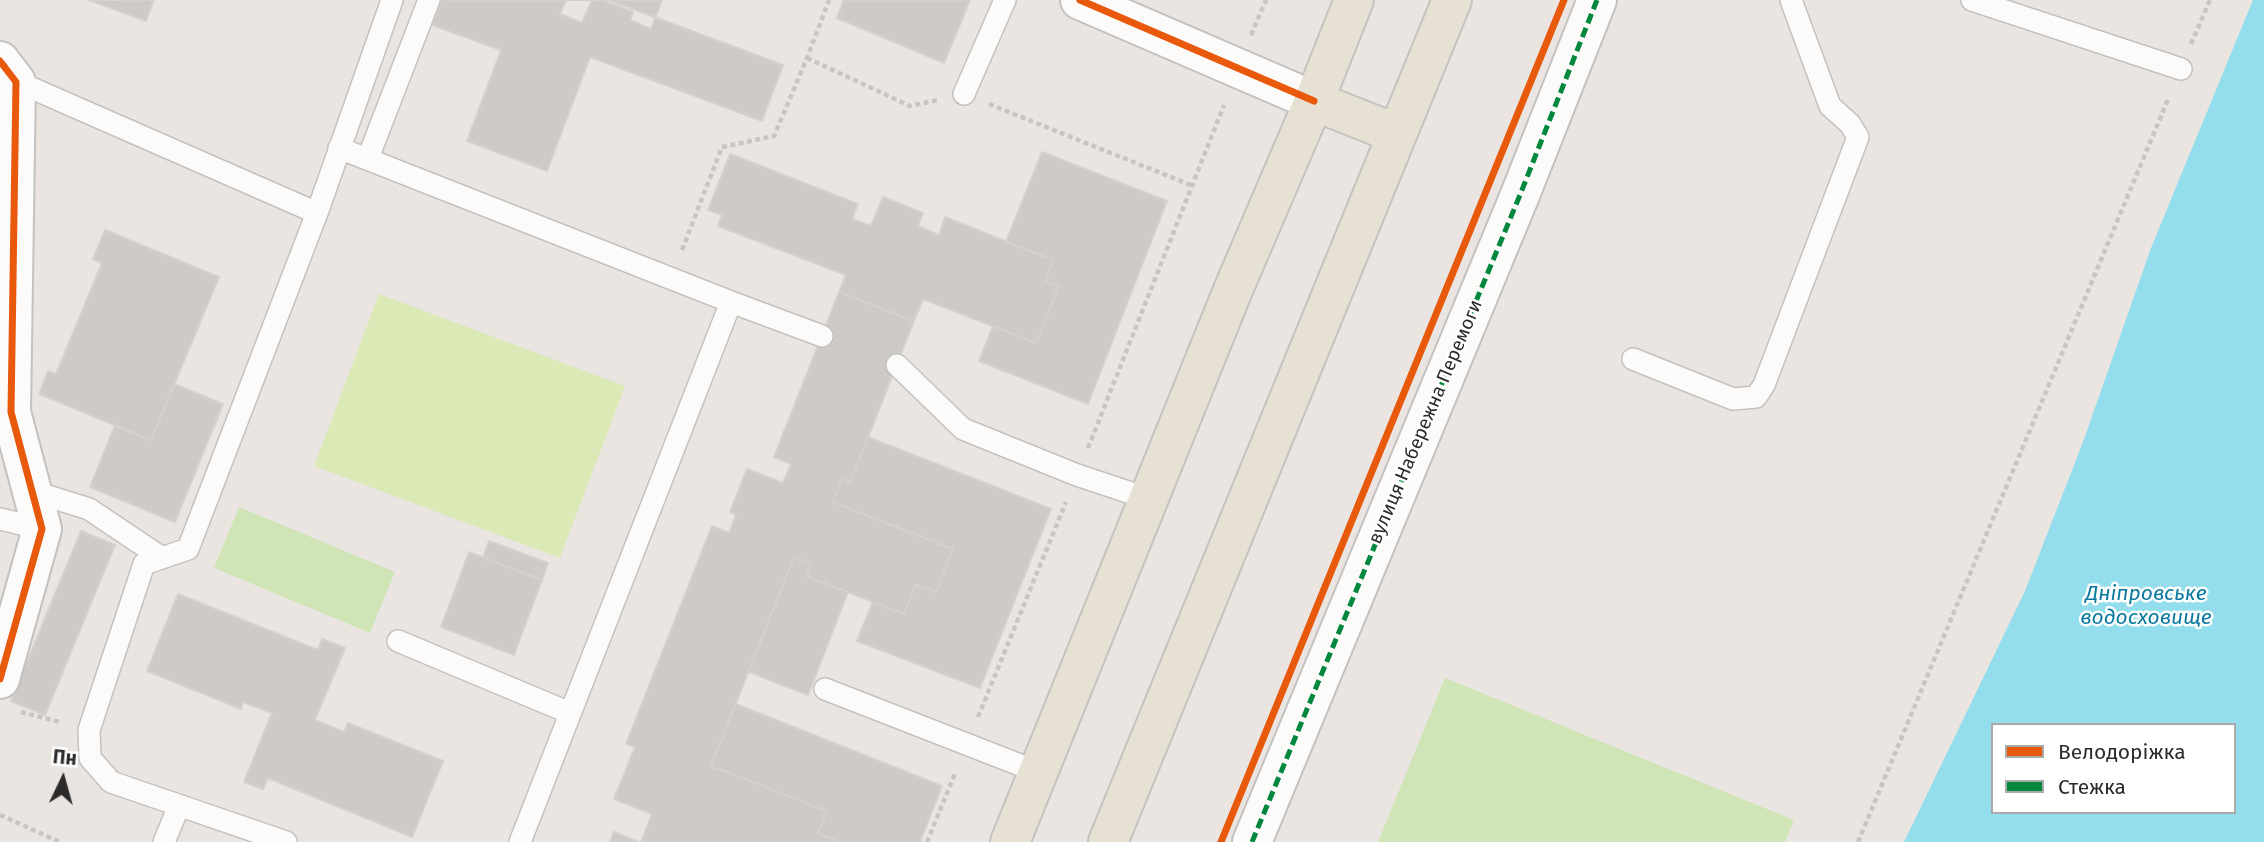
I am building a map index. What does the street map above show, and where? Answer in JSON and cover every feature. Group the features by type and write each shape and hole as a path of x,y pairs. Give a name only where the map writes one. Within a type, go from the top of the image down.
{"main road":[{"path":"1010,842 1233,290 1354,0"},
{"path":"1108,842 1452,0"},
{"path":"1314,101 1397,134"}],"street":[{"path":"1080,0 1314,101"},
{"name":"вулиця Набережна Перемоги","path":"1252,842 1520,195 1597,0"},
{"path":"5,72 11,412 42,529 6,694"}],"lane":[{"path":"286,842 111,782 90,758 89,730 144,564 188,549 317,213 392,0"},
{"path":"368,158 429,0"},
{"path":"964,94 1005,0"},
{"path":"1633,359 1733,399 1756,397 1764,385 1858,137 1850,124 1830,106 1791,0"},
{"path":"1972,0 2181,68"},
{"path":"5,72 317,213"},
{"path":"339,148 822,336"},
{"path":"520,842 731,302"},
{"path":"897,365 963,429 1077,475 1149,499"},
{"path":"32,491 89,509 162,558"},
{"path":"0,519 42,529"},
{"path":"398,640 570,713"},
{"path":"825,689 1038,772"},
{"path":"164,842 179,806"}],"path":[{"path":"671,278 722,146 774,136 829,0"},
{"path":"927,842 1266,0"},
{"path":"1858,842 2210,0"},
{"path":"807,58 910,106 964,94 1193,186"},
{"path":"6,694 89,730"},
{"path":"0,815 60,842"}],"green space":[{"path":"379,294 625,386 560,558 314,466"},
{"path":"239,507 395,572 370,633 214,568"},
{"path":"1445,678 1794,820 1785,842 1378,842"}],"water":[{"name":"Дніпровське водосховище","path":"2253,0 2264,0 2264,842 1904,842 2025,591 2083,442 2151,248"}],"building":[{"path":"89,0 154,0 146,21"},
{"path":"442,0 609,0 783,65 762,121 590,57 547,171 467,141 501,50 432,25"},
{"path":"566,0 592,0 582,23 560,14"},
{"path":"602,0 662,0 651,29 630,20 633,12"},
{"path":"844,0 970,0 944,63 837,18"},
{"path":"1042,152 1167,201 1088,404 979,361 993,326 1036,343 1059,286 1045,281 1053,260 1006,242"},
{"path":"730,154 858,204 852,219 871,226 883,197 923,213 918,226 939,235 945,217 1053,260 1045,281 1059,286 1036,343 923,299 914,321 839,292 846,275 718,226 722,215 708,210"},
{"path":"105,230 219,277 151,440 39,394 48,371 56,374 102,263 93,259"},
{"path":"839,292 914,321 850,483 842,479 833,502 953,549 936,592 916,584 904,614 806,576 811,564 794,557 711,766 827,811 818,833 836,840 835,842 641,842 652,814 614,799 635,747 626,744 712,526 729,533 736,515 730,512 747,469 783,483 791,464 774,457"},
{"path":"174,384 223,404 175,522 90,487 115,425 151,440"},
{"path":"868,437 1051,509 980,688 857,641 873,602 904,614 916,584 936,592 953,549 833,502 842,479 850,483"},
{"path":"81,531 115,545 45,715 11,701"},
{"path":"489,541 548,563 542,580 483,558"},
{"path":"469,552 542,580 514,655 441,627"},
{"path":"794,557 811,564 806,576 848,592 808,695 749,672"},
{"path":"178,594 318,650 322,639 345,648 315,720 344,732 348,723 443,761 412,837 268,778 263,789 244,782 272,713 243,702 241,709 147,671"},
{"path":"736,704 942,786 920,842 835,842 836,840 818,833 827,811 711,766"},
{"path":"614,832 638,842 610,842"}],"marked path":[{"path":"1252,842 1520,195 1597,0"}],"cycle path":[{"path":"1080,0 1314,101"},
{"path":"1221,842 1564,0"},
{"path":"0,61 16,82 11,412 42,529 0,679"}]}
